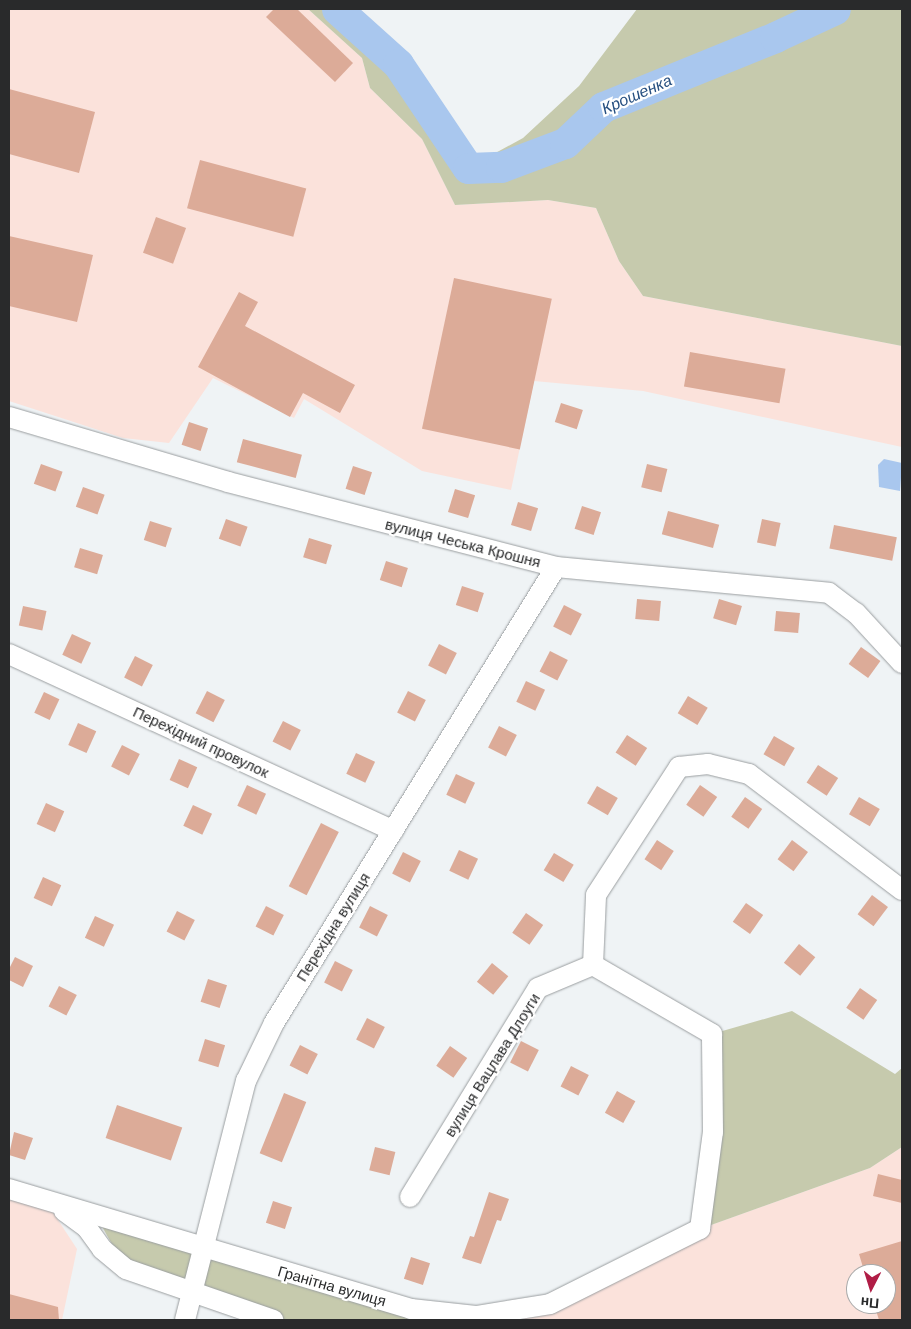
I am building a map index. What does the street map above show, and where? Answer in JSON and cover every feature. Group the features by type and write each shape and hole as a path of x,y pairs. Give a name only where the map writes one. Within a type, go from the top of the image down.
{"street":[{"name":"вулиця Чеська Крошня","path":"9,417 228,482 556,567 829,593 856,613 902,663"},
{"name":"Перехідна вулиця","path":"185,1320 246,1081 274,1023 556,567"},
{"name":"Перехідний провулок","path":"9,654 393,831"},
{"path":"593,965 596,895 679,767 708,764 749,774 902,890"},
{"name":"Гранітна вулиця","path":"9,1189 411,1309 476,1316 550,1304 700,1229 713,1132 712,1034 593,965"},
{"name":"вулиця Вацлава Длоуги","path":"410,1197 538,988 593,965"},
{"name":"Гранітна вулиця","path":"45,1200 87,1228 102,1249 126,1269 273,1320"}],"shaded area":[{"path":"9,9 308,9 362,58 370,88 422,139 455,205 548,200 596,208 619,261 643,296 902,346 902,447 643,391 534,381 511,490 422,471 304,399 294,418 213,378 169,443 123,438 9,401"},
{"path":"902,1147 902,1320 474,1320 550,1304 700,1229 870,1168"},
{"path":"9,1189 45,1200 77,1249 62,1320 9,1320"}],"green space":[{"path":"308,9 337,9 398,64 468,168 523,138 579,86 637,9 902,9 902,346 643,296 619,261 596,208 548,200 455,205 422,139 370,88 362,58"},
{"path":"792,1011 895,1074 902,1068 902,1147 870,1168 700,1229 712,1034"},
{"path":"96,1216 474,1320 273,1320 126,1269"}],"water":[{"path":"884,459 902,463 900,491 879,487 878,465"}],"building":[{"path":"274,9 297,9 353,63 335,82 266,17"},
{"path":"9,89 95,112 79,173 9,154"},
{"path":"200,160 306,188 293,237 187,208"},
{"path":"156,217 186,228 173,264 143,253"},
{"path":"9,236 93,255 77,322 9,306"},
{"path":"454,278 552,299 520,449 422,429"},
{"path":"239,292 258,302 245,326 355,385 340,413 303,393 290,417 198,367"},
{"path":"690,352 786,369 779,403 684,386"},
{"path":"561,403 583,410 577,429 555,422"},
{"path":"189,422 208,428 201,451 182,445"},
{"path":"243,439 302,455 296,478 237,462"},
{"path":"41,464 63,472 55,492 34,484"},
{"path":"647,464 667,469 662,492 641,487"},
{"path":"353,466 372,472 365,495 346,489"},
{"path":"83,487 105,495 97,515 76,507"},
{"path":"455,489 475,495 468,518 448,512"},
{"path":"518,502 538,508 531,531 511,525"},
{"path":"582,506 601,512 594,535 575,529"},
{"path":"668,511 719,525 713,548 662,534"},
{"path":"226,519 248,527 240,547 219,539"},
{"path":"762,519 781,523 776,546 757,542"},
{"path":"150,521 172,528 166,547 144,540"},
{"path":"834,525 897,537 892,561 829,549"},
{"path":"309,538 332,545 326,564 303,557"},
{"path":"80,548 103,555 97,574 74,567"},
{"path":"386,561 408,568 402,587 380,580"},
{"path":"462,586 484,593 478,612 456,605"},
{"path":"637,599 661,601 659,621 635,619"},
{"path":"719,599 742,606 736,625 713,618"},
{"path":"564,605 582,614 571,635 553,626"},
{"path":"23,606 46,611 42,631 19,626"},
{"path":"776,611 800,613 798,633 774,631"},
{"path":"72,634 91,643 81,664 62,655"},
{"path":"439,644 457,653 446,674 428,665"},
{"path":"861,647 880,661 868,678 849,664"},
{"path":"550,651 568,660 557,681 540,671"},
{"path":"135,656 153,665 142,686 124,677"},
{"path":"526,681 545,690 535,711 516,702"},
{"path":"207,691 225,700 213,722 196,713"},
{"path":"408,691 426,700 415,721 397,712"},
{"path":"44,692 59,699 50,720 34,713"},
{"path":"688,696 708,708 697,725 678,713"},
{"path":"283,721 301,730 290,751 273,741"},
{"path":"78,723 96,731 87,753 68,745"},
{"path":"499,726 517,735 506,756 488,747"},
{"path":"627,735 647,748 636,766 616,753"},
{"path":"774,736 795,748 784,766 764,754"},
{"path":"122,745 140,754 129,775 111,766"},
{"path":"356,753 375,762 365,783 346,774"},
{"path":"179,759 197,767 188,788 170,780"},
{"path":"818,765 838,778 827,796 807,783"},
{"path":"456,774 475,783 465,804 446,795"},
{"path":"247,785 266,794 256,815 237,806"},
{"path":"700,785 717,797 703,817 686,805"},
{"path":"597,786 618,798 608,815 587,803"},
{"path":"745,797 762,809 748,829 731,817"},
{"path":"859,797 880,809 870,826 849,814"},
{"path":"46,803 64,811 55,832 37,824"},
{"path":"193,805 212,814 202,835 183,826"},
{"path":"321,823 339,832 307,895 289,886"},
{"path":"657,840 674,851 661,870 644,859"},
{"path":"792,840 808,852 794,871 778,859"},
{"path":"459,850 478,859 468,880 449,871"},
{"path":"403,852 421,861 410,882 392,873"},
{"path":"554,853 574,865 563,882 544,870"},
{"path":"43,877 61,885 52,906 34,898"},
{"path":"872,895 888,907 874,926 858,914"},
{"path":"746,903 763,915 750,934 733,922"},
{"path":"266,906 284,915 273,936 256,926"},
{"path":"370,906 388,915 377,936 359,927"},
{"path":"177,911 195,920 184,941 167,931"},
{"path":"526,913 543,925 529,945 512,933"},
{"path":"95,916 114,925 104,947 85,938"},
{"path":"799,944 815,957 800,976 784,963"},
{"path":"15,957 33,966 23,987 9,980 9,969"},
{"path":"335,961 353,970 342,991 324,982"},
{"path":"492,963 508,976 493,995 477,982"},
{"path":"208,979 227,985 220,1008 201,1002"},
{"path":"59,986 77,995 66,1016 49,1006"},
{"path":"860,988 877,1000 863,1020 846,1008"},
{"path":"367,1018 385,1027 374,1048 356,1039"},
{"path":"205,1039 225,1045 218,1067 198,1061"},
{"path":"521,1041 539,1050 528,1071 510,1062"},
{"path":"300,1045 318,1054 307,1075 290,1065"},
{"path":"450,1046 467,1058 453,1078 436,1066"},
{"path":"571,1066 589,1075 578,1096 561,1086"},
{"path":"617,1091 635,1101 623,1123 605,1113"},
{"path":"284,1093 306,1102 282,1162 260,1153"},
{"path":"117,1105 182,1127 171,1161 106,1138"},
{"path":"14,1132 33,1138 25,1160 9,1155"},
{"path":"375,1147 395,1152 390,1175 369,1170"},
{"path":"878,1174 902,1180 902,1203 873,1196"},
{"path":"489,1192 509,1199 501,1221 497,1220 481,1264 462,1258 470,1236 474,1237"},
{"path":"273,1201 292,1207 285,1229 266,1223"},
{"path":"902,1241 902,1320 879,1320 877,1314 896,1314 896,1264 862,1264 859,1254"},
{"path":"411,1257 430,1263 423,1285 404,1279"},
{"path":"9,1294 58,1307 59,1320 9,1320"}],"waterway":[{"name":"Крошенка","path":"337,9 398,64 468,168 501,167 565,143 603,107 775,37 835,9"}]}
